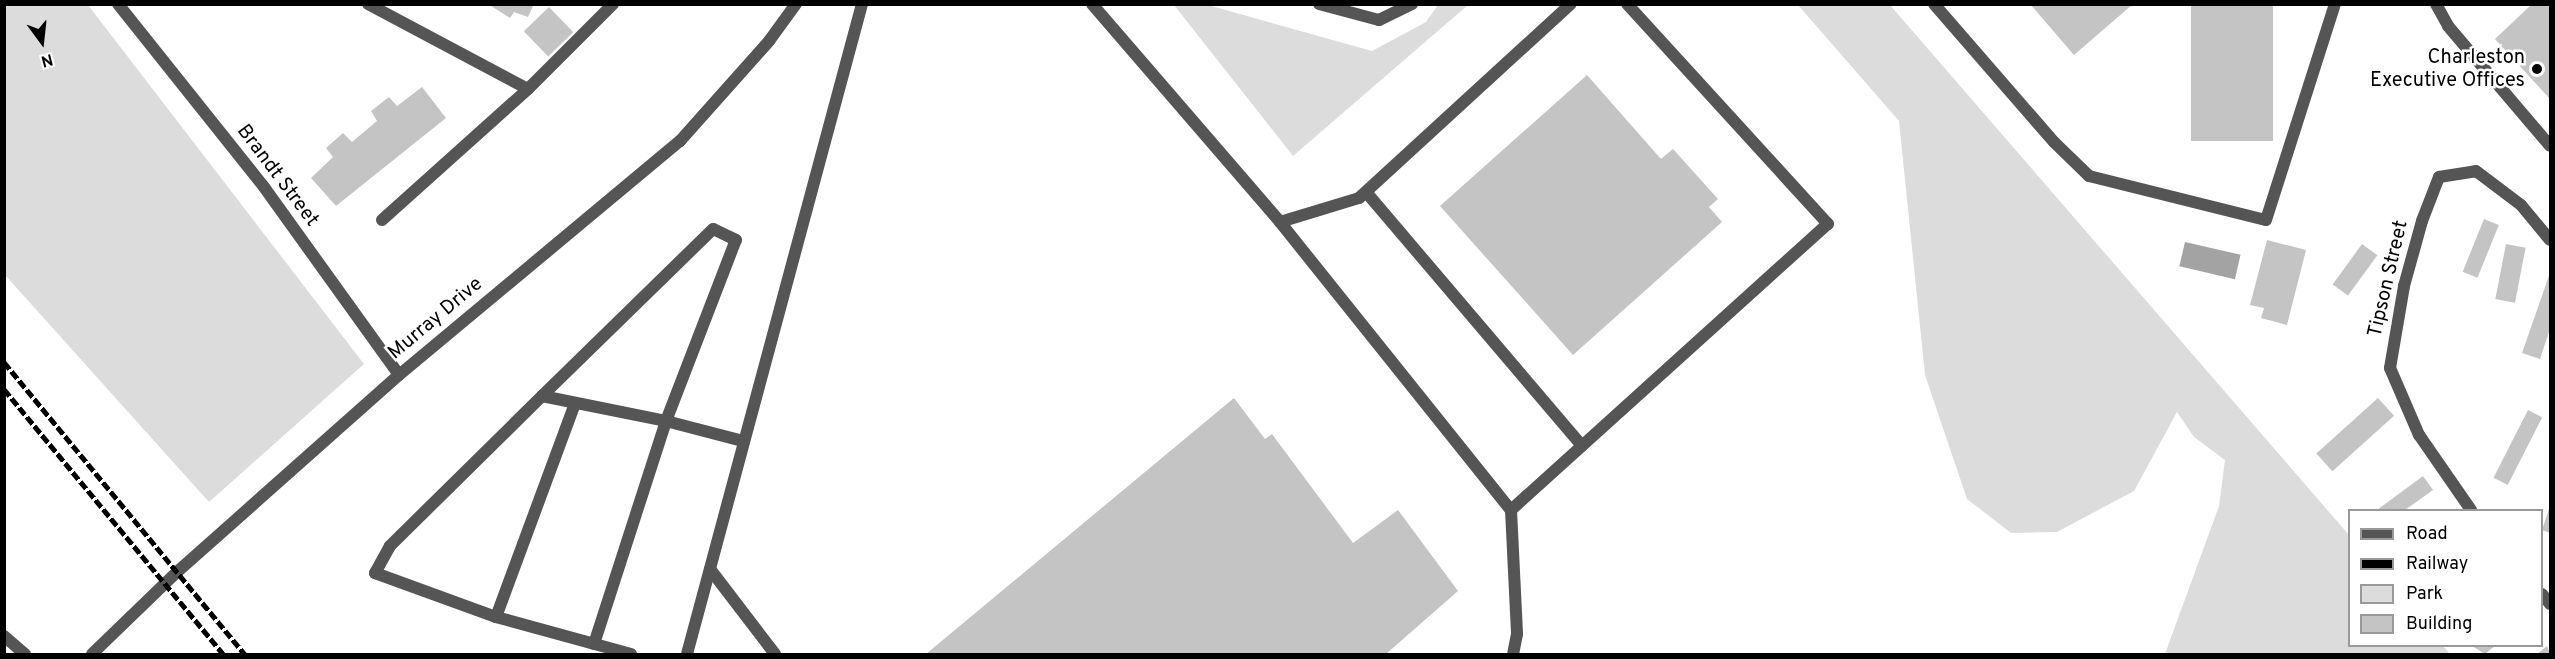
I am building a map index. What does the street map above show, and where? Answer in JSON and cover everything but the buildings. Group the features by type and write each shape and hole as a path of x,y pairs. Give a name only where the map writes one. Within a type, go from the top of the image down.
{"street":[{"name":"Brandt Street","path":"118,4 264,187 399,375"},
{"path":"368,4 528,89"},
{"path":"382,220 528,89 613,4"},
{"name":"Murray Drive","path":"92,654 177,572 399,375 680,141 769,41 796,4"},
{"path":"687,654 862,4"},
{"path":"1092,4 1280,222 1510,510 1517,634 1513,654"},
{"path":"1319,4 1379,20 1412,4"},
{"path":"1280,222 1359,198 1571,4"},
{"path":"1510,510 1828,224 1627,4"},
{"path":"1934,4 2054,142 2089,176 2266,220 2335,4"},
{"path":"2436,4 2448,26 2550,146"},
{"name":"Tipson Street","path":"2470,509 2419,435 2390,368 2404,286 2422,221 2439,177 2476,171 2521,205 2550,240"},
{"path":"1366,192 1582,446"},
{"path":"594,644 666,421 736,240 713,229 390,546 375,573 496,617 594,644 631,654"},
{"path":"542,396 666,421 743,441"},
{"path":"496,617 575,404"},
{"path":"710,569 776,654"},
{"path":"4,636 25,654"}],"green space":[{"path":"4,5 88,5 364,364 209,502 5,275"},
{"path":"1174,5 1208,5 1372,51 1426,22 1438,5 1468,5 1293,156"},
{"path":"1798,5 1890,5 2348,534 2348,647 2444,647 2450,654 2165,654 2219,506 2225,460 2194,437 2177,412 2134,491 2057,532 2011,533 1967,499 1925,375 1899,121"}],"shaded area":[{"path":"2185,242 2241,255 2235,279 2179,266"}],"railway":[{"path":"4,362 245,654"},
{"path":"4,389 223,654"}],"place":[{"name":"Charleston Executive Offices","path":"2537,69"}]}
